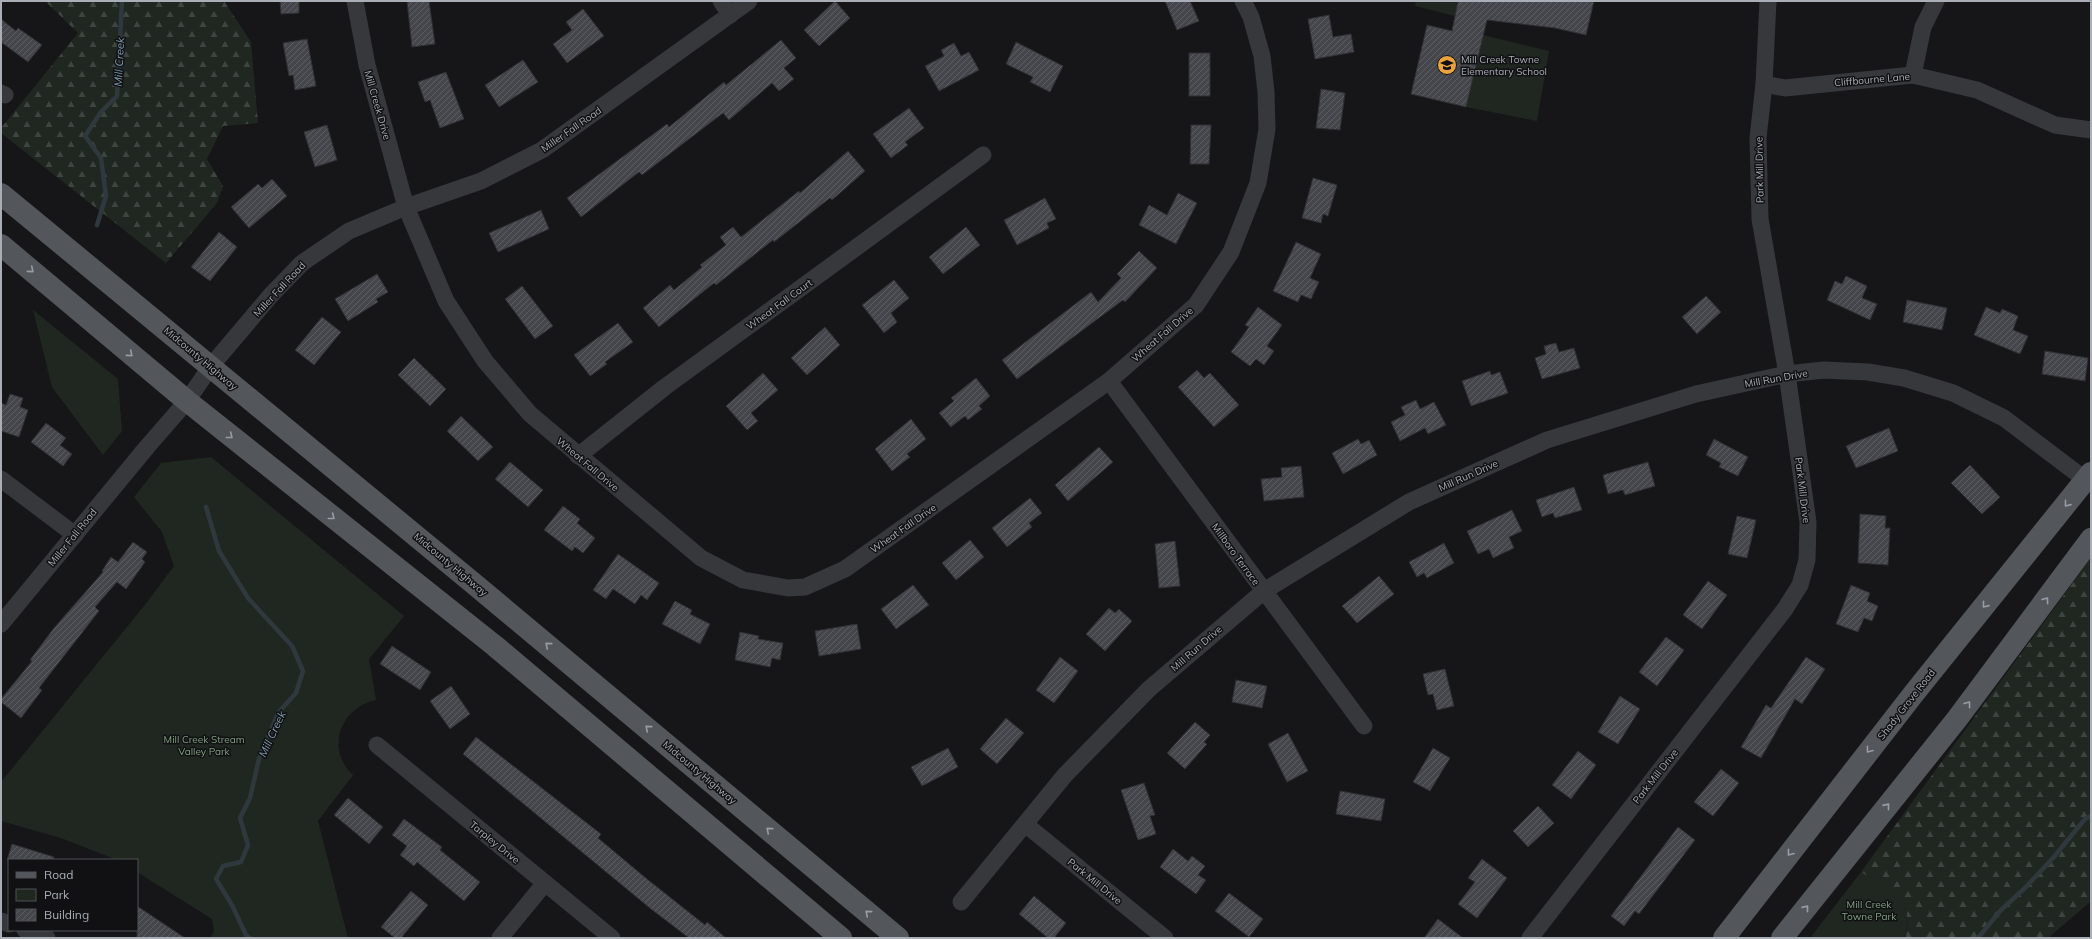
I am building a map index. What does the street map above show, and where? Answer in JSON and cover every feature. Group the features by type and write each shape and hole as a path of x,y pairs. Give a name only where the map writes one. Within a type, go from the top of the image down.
{"main road":[{"name":"Midcounty Highway","path":"1,194 486,593 898,938"},
{"path":"1,244 187,401 495,646 841,938"},
{"name":"Shady Grove Road","path":"1724,938 1915,692 2089,479"},
{"path":"1782,938 1957,719 2091,539"}],"street":[{"name":"Mill Creek Drive","path":"355,1 366,65 406,207"},
{"name":"Miller Fall Road","path":"1,624 147,447 187,401 211,366 270,295 302,263 348,231 406,207 481,181 542,150 726,8 749,1"},
{"name":"Wheat Fall Drive","path":"406,207 446,301 484,362 530,414 578,456 701,558 743,580 788,588 805,587 845,569 1109,381 1196,305 1231,252 1258,182 1267,129 1266,92 1262,56 1251,17 1243,1"},
{"name":"Park Mill Drive","path":"1530,938 1785,609 1800,586 1807,560 1808,522 1787,374 1760,219 1758,138 1764,84 1768,1"},
{"path":"1913,74 1923,27 1936,1"},
{"name":"Cliffbourne Lane","path":"1764,84 1785,88 1913,74 1977,90 2055,125 2091,130"},
{"name":"Wheat Fall Court","path":"578,456 665,387 983,155"},
{"name":"Mill Run Drive","path":"961,902 1066,775 1150,689 1264,591 1409,502 1547,440 1696,394 1787,374 1824,370 1868,372 1904,378 1953,393 2004,418 2089,479"},
{"name":"Millboro Terrace","path":"1109,381 1364,726"},
{"path":"1,479 75,535"},
{"name":"Tarpley Drive","path":"377,745 612,938"},
{"name":"Park Mill Drive","path":"1025,824 1165,938"},
{"path":"500,938 545,883"},
{"path":"28,931 47,938"}],"green space":[{"path":"45,1 224,1 251,42 258,123 223,126 207,159 223,186 217,203 166,263 1,133 1,128 78,33"},
{"path":"1416,1 1458,1 1455,16 1415,6"},
{"path":"1483,35 1549,51 1537,121 1466,107"},
{"path":"33,310 118,379 122,431 103,455 52,387"},
{"name":"Mill Creek Stream Valley Park","path":"211,457 404,616 369,659 376,700 364,704 353,711 340,731 338,742 344,765 353,775 318,821 348,938 210,938 214,931 212,919 138,873 138,859 114,859 61,838 1,821 1,782 148,601 174,566 162,532 134,497 161,463"},
{"path":"2091,558 2091,901 2048,938 1906,938 1907,913 1900,897 1861,872"},
{"name":"Mill Creek Towne Park","path":"1861,872 1900,897 1907,913 1906,938 1810,938"}],"building":[{"path":"280,1 299,1 299,13 281,14"},
{"path":"407,1 429,1 435,44 412,47"},
{"path":"835,1 850,18 819,46 804,30"},
{"path":"1165,1 1190,1 1199,21 1177,30"},
{"name":"Mill Creek Towne Elementary School","path":"1458,1 1594,1 1586,35 1555,28 1487,20 1466,107 1411,94 1427,25 1452,31"},
{"path":"583,9 604,36 567,63 553,44 572,30 566,22"},
{"path":"1329,15 1333,37 1351,34 1354,52 1315,59 1308,19"},
{"path":"1,19 16,31 18,28 42,45 28,62 1,42"},
{"path":"307,39 316,86 295,90 293,75 289,76 283,43"},
{"path":"781,40 796,58 784,68 794,79 779,91 772,83 729,120 723,113 642,175 639,172 581,217 567,198 667,124 669,127 724,82 726,85"},
{"path":"1016,42 1063,66 1050,92 1030,82 1033,77 1006,64"},
{"path":"954,43 961,56 969,52 979,70 939,91 925,66 944,56 941,50"},
{"path":"1189,53 1210,53 1210,96 1189,96"},
{"path":"523,60 538,82 499,107 485,85"},
{"path":"446,72 464,119 440,128 430,100 425,102 418,82"},
{"path":"1321,89 1345,93 1340,130 1316,128"},
{"path":"909,108 924,128 905,142 908,145 891,158 873,134"},
{"path":"327,125 337,160 315,167 304,132"},
{"path":"1191,125 1211,125 1209,164 1190,164"},
{"path":"848,151 865,171 832,200 830,198 716,285 714,283 659,327 643,308 670,285 674,290 702,267 700,265 726,245 720,237 733,227 741,237 799,191 800,193"},
{"path":"1313,178 1337,185 1328,216 1323,214 1321,223 1302,218"},
{"path":"272,179 287,196 249,228 231,207 258,184 262,188"},
{"path":"1178,193 1197,203 1176,244 1139,225 1149,205 1167,215"},
{"path":"1045,198 1056,219 1047,223 1049,228 1017,245 1004,220"},
{"path":"541,210 549,229 498,252 489,233"},
{"path":"966,227 980,245 943,274 929,257"},
{"path":"219,232 237,247 210,281 191,267"},
{"path":"1296,242 1321,254 1310,278 1319,282 1311,299 1301,295 1298,302 1273,291"},
{"path":"1139,251 1157,268 1125,302 1123,300 1017,379 1002,360 1091,292 1098,302 1121,278 1117,274"},
{"path":"377,274 388,292 376,299 378,302 348,321 335,299"},
{"path":"1846,276 1867,286 1862,298 1877,304 1870,320 1827,300 1835,281 1842,284"},
{"path":"894,280 909,298 891,313 897,322 884,333 862,305"},
{"path":"522,286 553,326 535,339 505,299"},
{"path":"1706,296 1721,312 1697,334 1682,317"},
{"path":"1907,300 1947,308 1942,330 1903,322"},
{"path":"1258,307 1282,325 1267,346 1274,351 1264,365 1256,359 1250,366 1231,352 1249,327 1245,325"},
{"path":"1986,307 2000,313 2002,309 2018,316 2013,330 2028,336 2020,354 1974,335"},
{"path":"322,317 341,332 314,365 295,350"},
{"path":"618,323 633,342 605,362 607,364 590,376 574,355"},
{"path":"825,327 840,345 807,375 791,358"},
{"path":"1556,343 1559,352 1574,348 1580,368 1542,379 1535,358 1546,354 1544,346"},
{"path":"2045,351 2088,358 2085,381 2042,374"},
{"path":"414,358 446,389 430,406 398,375"},
{"path":"1197,370 1204,378 1210,373 1239,405 1214,427 1178,387"},
{"path":"1490,371 1491,375 1500,372 1508,393 1471,406 1462,381"},
{"path":"763,373 778,390 751,413 758,421 747,430 726,406"},
{"path":"976,378 990,396 979,406 982,409 968,420 965,416 951,427 939,413 954,401 951,398"},
{"path":"10,394 23,398 20,407 28,410 19,437 1,431 1,403 6,405"},
{"path":"1416,400 1420,409 1434,402 1446,425 1428,434 1425,428 1400,441 1391,422 1405,415 1401,407"},
{"path":"461,416 493,447 478,461 447,431"},
{"path":"911,419 926,439 907,454 910,457 892,471 875,449"},
{"path":"46,423 66,438 60,445 72,454 63,466 31,442"},
{"path":"1889,428 1898,451 1856,468 1846,446"},
{"path":"1358,439 1361,444 1369,440 1377,455 1343,474 1332,453"},
{"path":"1714,439 1748,457 1738,476 1719,467 1721,463 1706,455"},
{"path":"1099,447 1113,462 1068,501 1055,485"},
{"path":"510,462 543,490 528,507 495,479"},
{"path":"1648,462 1655,486 1625,495 1623,490 1608,494 1603,475"},
{"path":"1970,465 2000,497 1982,514 1951,483"},
{"path":"1301,466 1304,497 1264,501 1261,479 1282,477 1281,468"},
{"path":"1574,487 1582,510 1555,518 1553,513 1542,517 1536,500"},
{"path":"1030,498 1042,513 1029,523 1032,527 1007,547 992,528"},
{"path":"563,506 580,519 577,523 595,538 583,553 575,547 572,551 544,530"},
{"path":"1512,510 1522,531 1509,537 1514,548 1493,558 1489,549 1478,554 1467,531"},
{"path":"1860,514 1886,516 1885,528 1890,528 1888,565 1858,563"},
{"path":"1737,516 1756,520 1747,558 1728,554"},
{"path":"970,540 984,557 956,580 942,563"},
{"path":"1175,541 1180,586 1159,588 1155,544"},
{"path":"133,542 147,552 142,559 145,562 126,589 117,582 95,607 99,611 39,688 42,690 21,718 1,702 1,699 32,661 30,660 54,628 103,572 102,571 111,557 118,562"},
{"path":"1444,543 1454,563 1427,578 1424,573 1417,577 1409,562"},
{"path":"618,554 659,583 647,600 641,595 635,604 613,589 606,599 593,590"},
{"path":"1379,576 1394,594 1357,623 1342,606"},
{"path":"1708,581 1727,595 1702,629 1683,615"},
{"path":"913,585 929,605 896,629 881,609"},
{"path":"1851,585 1870,593 1867,601 1878,606 1872,621 1864,618 1858,632 1836,624"},
{"path":"675,601 692,610 690,614 710,624 700,644 662,624"},
{"path":"1109,608 1115,613 1119,609 1132,621 1105,651 1086,634"},
{"path":"857,624 861,649 819,656 815,631"},
{"path":"740,632 759,636 758,639 783,643 780,660 772,658 770,667 735,660"},
{"path":"1666,637 1684,650 1657,686 1639,672"},
{"path":"392,646 431,672 420,690 380,664"},
{"path":"1060,657 1078,671 1054,703 1036,690"},
{"path":"1806,657 1825,669 1802,704 1795,699 1761,758 1741,747 1766,705 1771,708"},
{"path":"1445,669 1454,706 1437,710 1433,694 1428,695 1423,674"},
{"path":"1236,680 1267,686 1262,708 1232,702"},
{"path":"451,686 470,714 450,729 430,701"},
{"path":"1620,696 1640,709 1618,744 1598,732"},
{"path":"1006,718 1024,733 997,764 980,749"},
{"path":"1195,722 1210,735 1204,742 1207,744 1185,769 1167,753"},
{"path":"1288,733 1308,771 1287,782 1268,744"},
{"path":"476,737 601,834 598,838 647,879 705,925 707,922 726,938 689,938 651,909 463,754"},
{"path":"948,748 958,767 922,786 911,767"},
{"path":"1433,748 1450,758 1430,791 1413,782"},
{"path":"1578,751 1596,765 1571,799 1552,785"},
{"path":"1721,769 1739,783 1713,816 1694,802"},
{"path":"1144,783 1155,815 1150,816 1156,834 1138,840 1121,790"},
{"path":"1340,791 1385,799 1381,821 1336,814"},
{"path":"348,798 383,827 369,844 334,815"},
{"path":"1538,806 1554,823 1528,847 1513,831"},
{"path":"404,819 442,847 440,850 480,882 464,901 417,862 414,866 400,855 407,846 392,835"},
{"path":"1678,827 1695,840 1639,914 1635,911 1624,926 1611,916"},
{"path":"12,844 54,857 53,859 7,860"},
{"path":"1173,849 1188,861 1192,856 1205,866 1198,875 1206,880 1196,894 1160,867"},
{"path":"1482,859 1507,878 1477,918 1458,904 1475,882 1468,878"},
{"path":"411,891 428,905 401,938 395,938 381,927"},
{"path":"1229,893 1263,919 1249,937 1215,911"},
{"path":"1034,896 1066,923 1054,938 1048,938 1019,914"},
{"path":"138,907 185,938 137,938"},
{"path":"1438,919 1463,938 1424,938"}],"waterway":[{"name":"Mill Creek","path":"97,225 106,196 101,158 85,136 101,112 117,96 122,1"},
{"name":"Mill Creek","path":"206,507 219,551 248,598 292,646 303,671 296,693 278,713 259,759 250,798 240,818 248,845 241,862 223,866 216,879 232,905 246,935 250,938"},
{"path":"1978,938 2001,910 2025,888 2053,858 2085,819 2091,816"}],"place":[{"name":"Mill Creek Towne Elementary School","path":"1447,65"}]}
